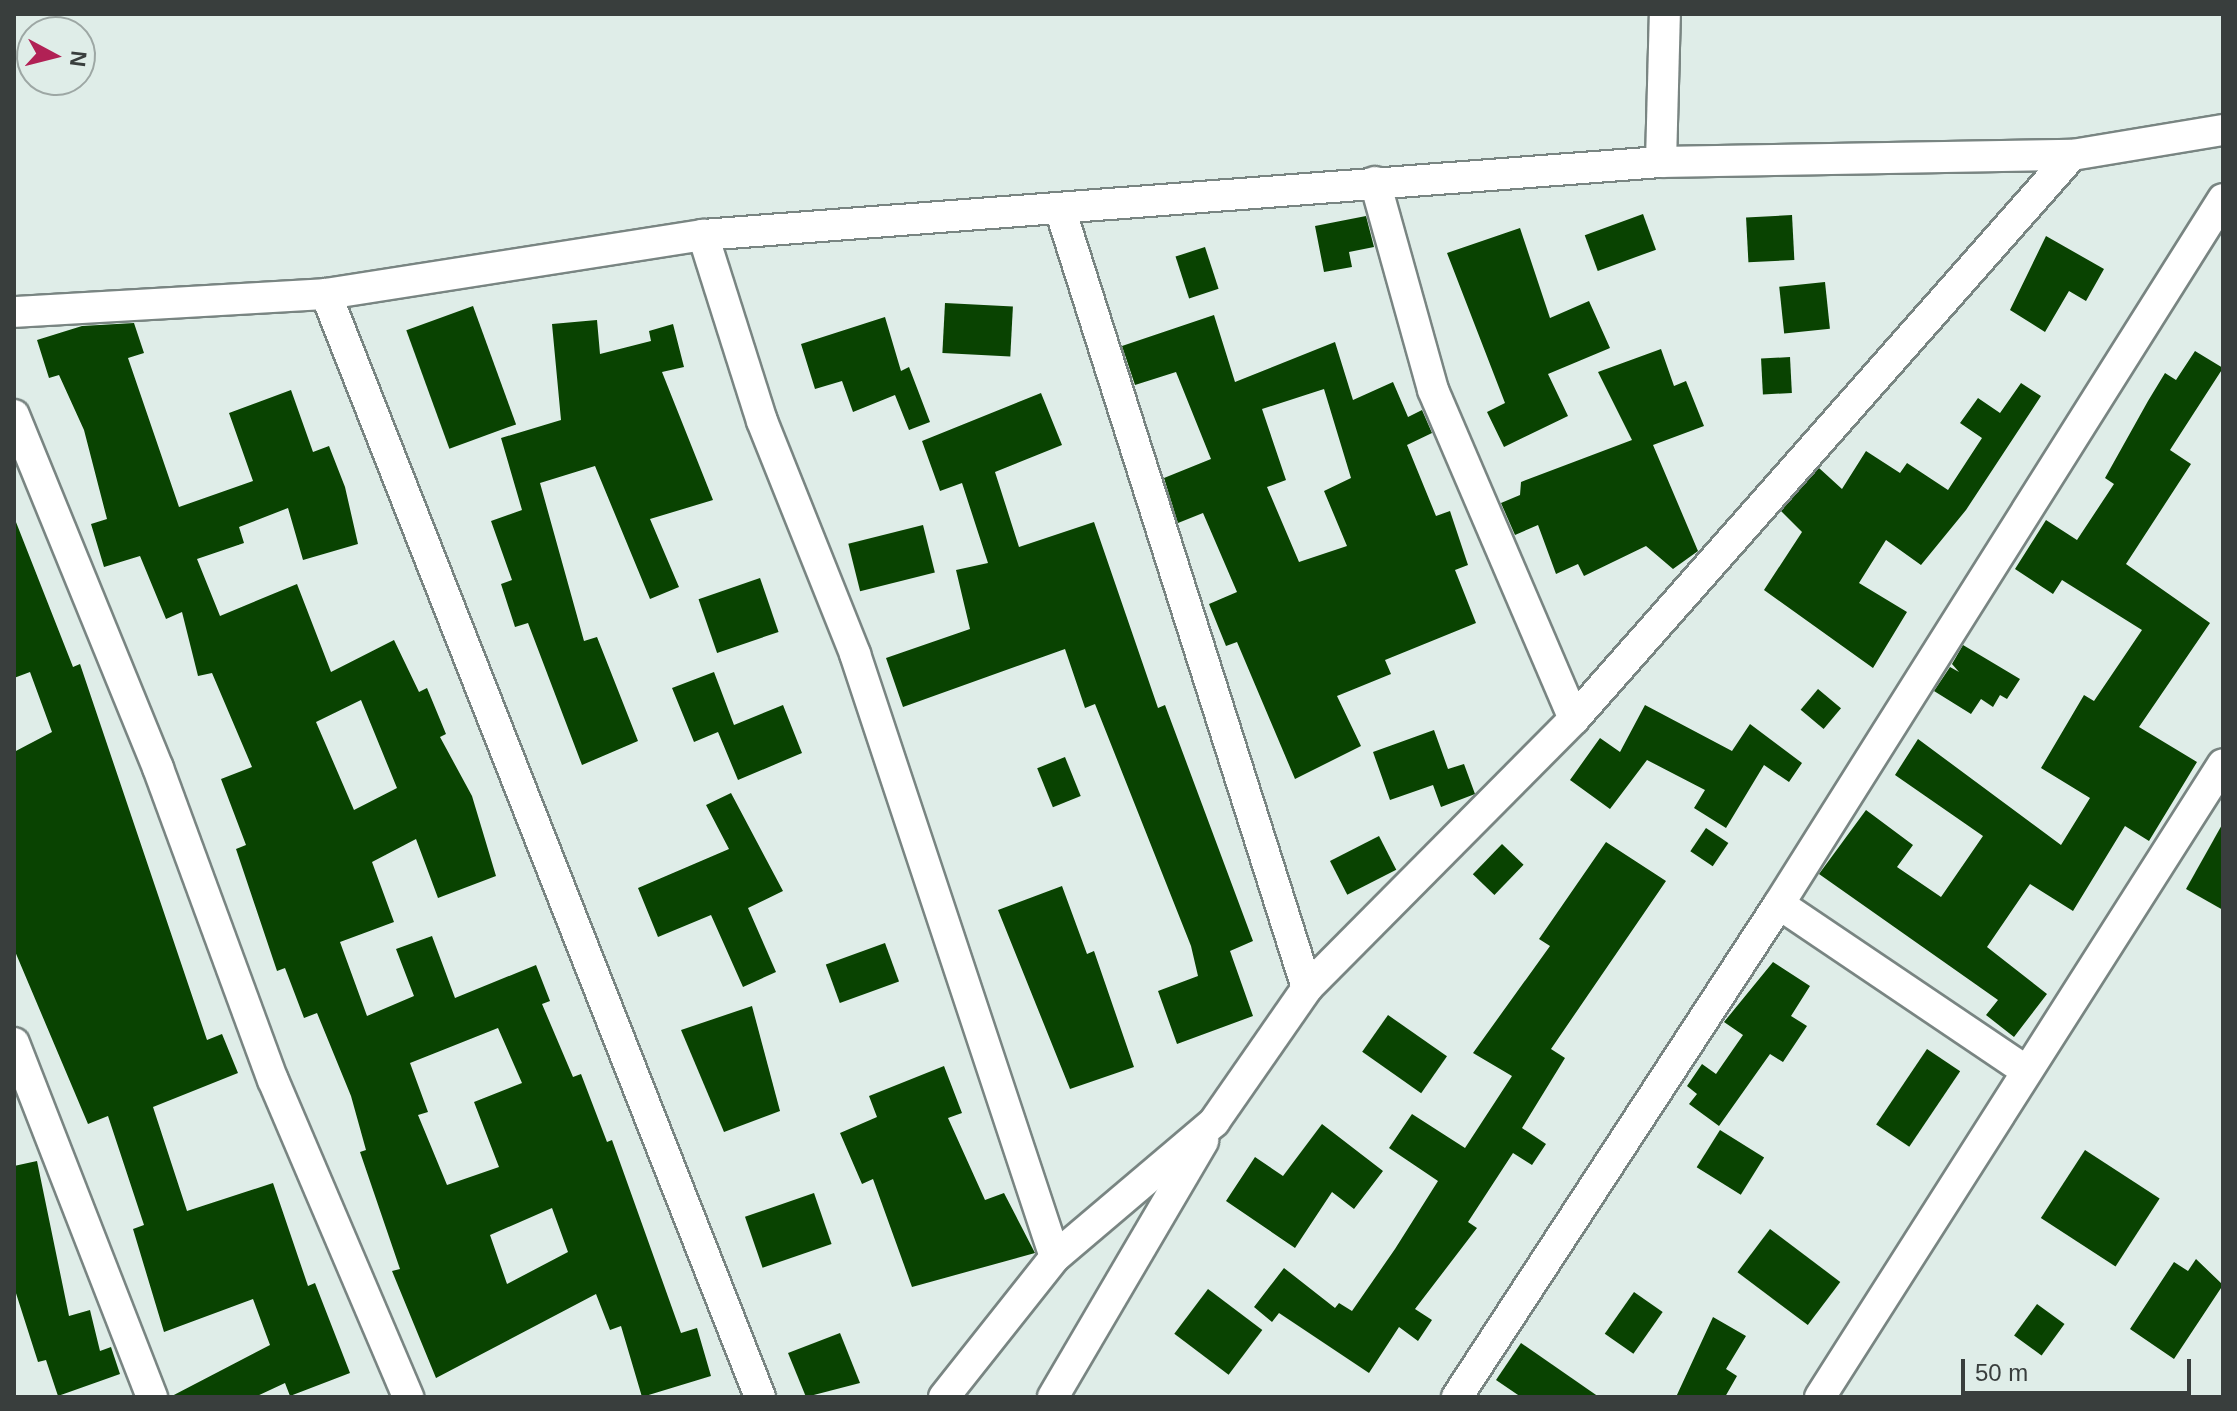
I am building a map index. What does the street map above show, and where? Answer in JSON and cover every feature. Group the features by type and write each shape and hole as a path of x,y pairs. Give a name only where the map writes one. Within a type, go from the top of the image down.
{"street":[{"path":"1661,162 1665,14"},
{"path":"14,312 326,294 703,235 1061,212 1375,182 1661,162 2072,155 2223,130"},
{"path":"1053,1397 1214,1122 1307,988 1574,719 2072,155"},
{"path":"1375,182 1433,390 1574,719"},
{"path":"1457,1397 1779,904 2223,199"},
{"path":"1061,212 1307,988"},
{"path":"703,235 762,421 855,654 1055,1257"},
{"path":"326,294 760,1397"},
{"path":"14,415 158,768 273,1080 408,1397"},
{"path":"1820,1397 2024,1069 2223,764"},
{"path":"1779,904 2024,1069"},
{"path":"14,1043 152,1397"},
{"path":"944,1397 1055,1257 1214,1122"}],"building":[{"path":"1643,214 1656,250 1598,271 1585,235"},
{"path":"1792,215 1794,260 1748,262 1746,217"},
{"path":"1366,216 1374,247 1349,252 1352,267 1324,272 1315,226"},
{"path":"1520,228 1550,318 1589,301 1610,348 1548,374 1568,416 1504,447 1487,412 1505,403 1447,253"},
{"path":"2046,236 2104,269 2086,301 2069,291 2045,332 2010,310"},
{"path":"1205,247 1219,289 1189,298 1176,257"},
{"path":"1825,282 1830,329 1784,334 1779,287"},
{"path":"945,303 1013,307 1010,356 942,353"},
{"path":"473,306 516,424 449,449 406,330"},
{"path":"1214,315 1235,382 1335,342 1353,400 1393,382 1408,417 1422,410 1432,433 1407,445 1436,516 1450,511 1468,565 1455,570 1476,623 1385,660 1391,674 1337,696 1361,746 1295,779 1237,642 1226,646 1209,604 1237,592 1203,513 1178,523 1164,478 1211,459 1176,372 1135,385 1122,346","holes":["1324,389 1351,478 1324,491 1347,546 1299,562 1267,487 1286,480 1262,409"]},
{"path":"885,317 901,371 909,367 930,422 909,430 895,395 853,412 842,381 815,389 801,344"},
{"path":"597,320 600,354 651,341 649,331 673,324 684,367 662,372 713,500 650,519 679,587 650,599 595,466 540,483 584,641 597,637 638,741 582,765 528,623 515,627 501,584 512,580 491,521 522,510 501,438 561,420 552,324"},
{"path":"134,323 144,353 128,358 179,507 253,481 229,413 291,390 313,452 329,446 345,487 358,544 303,560 288,508 239,527 244,543 197,559 220,616 297,584 331,672 394,640 419,692 427,688 446,734 440,737 472,796 496,876 438,898 416,839 372,862 394,922 340,942 367,1016 414,996 396,949 432,936 455,998 536,965 550,1001 542,1004 573,1077 581,1074 607,1142 612,1140 681,1333 697,1328 711,1376 642,1397 621,1326 610,1330 596,1294 436,1378 392,1271 400,1269 360,1152 366,1150 351,1096 317,1013 304,1018 285,968 277,971 236,849 246,845 221,779 252,767 212,673 198,676 182,612 166,619 140,556 104,567 91,524 107,519 84,430 59,375 49,378 37,340 82,326","holes":["361,700 397,788 354,810 316,722","498,1028 522,1083 474,1102 499,1167 447,1185 418,1115 428,1112 410,1063","552,1208 568,1252 507,1284 490,1235"]},
{"path":"1661,349 1674,386 1686,381 1704,426 1653,445 1698,551 1673,569 1646,546 1584,576 1578,564 1556,574 1538,525 1515,535 1501,503 1520,495 1521,482 1632,440 1598,372"},
{"path":"2195,351 2223,368 2170,450 2191,464 2126,564 2210,623 2139,727 2197,762 2149,841 2125,826 2073,911 2030,884 1987,947 2047,994 2014,1037 1986,1015 1998,1000 1819,874 1866,810 1913,845 1897,867 1941,897 1983,836 1895,775 1918,739 2061,845 2090,798 2041,768 2084,695 2094,701 2142,630 2062,580 2053,594 2015,569 2046,520 2077,540 2114,484 2105,478 2165,373 2176,380"},
{"path":"1790,357 1792,393 1763,394 1761,359"},
{"path":"2021,383 2041,396 1966,510 1921,565 1886,540 1859,583 1907,612 1873,668 1764,590 1802,532 1781,511 1819,468 1842,489 1866,451 1900,473 1907,463 1948,490 1982,438 1960,423 1978,398 2000,413"},
{"path":"1041,393 1062,445 995,472 1019,547 1094,522 1158,708 1165,705 1253,941 1230,951 1253,1016 1177,1044 1158,991 1198,976 1191,946 1095,704 1085,708 1065,649 903,707 886,658 970,629 956,570 988,563 962,483 940,491 922,441"},
{"path":"14,517 73,667 80,664 207,1040 222,1034 238,1073 153,1107 187,1211 273,1183 308,1286 315,1283 350,1373 290,1396 285,1383 255,1397 170,1397 270,1345 253,1299 164,1332 133,1229 144,1225 108,1116 88,1124 14,949 14,752 52,732 30,672 14,678"},
{"path":"923,525 935,573 860,591 848,544"},
{"path":"760,578 779,632 717,653 699,599"},
{"path":"1963,645 2020,679 2007,699 2000,695 1993,707 1981,699 1971,714 1934,691 1950,667 1959,672 1952,664"},
{"path":"714,672 734,725 783,705 802,753 738,780 718,732 694,742 672,688"},
{"path":"1818,689 1841,708 1824,729 1801,710"},
{"path":"1645,705 1732,751 1750,724 1802,763 1789,782 1764,765 1726,828 1694,808 1705,790 1647,760 1610,809 1570,780 1600,738 1620,752"},
{"path":"1434,730 1448,769 1464,764 1475,794 1441,807 1433,785 1390,800 1373,752"},
{"path":"1065,757 1081,796 1053,807 1037,768"},
{"path":"731,793 783,891 748,908 776,972 743,987 711,915 658,937 638,888 729,849 706,805"},
{"path":"2223,823 2223,910 2186,889"},
{"path":"1706,828 1728,843 1713,866 1690,851"},
{"path":"1379,836 1396,870 1347,895 1330,861"},
{"path":"1606,842 1666,881 1551,1049 1565,1058 1522,1128 1546,1144 1532,1165 1513,1153 1468,1222 1477,1228 1415,1309 1432,1320 1418,1341 1399,1327 1369,1373 1279,1313 1272,1322 1254,1307 1284,1268 1335,1308 1339,1303 1352,1311 1438,1181 1389,1148 1412,1114 1465,1148 1512,1076 1473,1053 1550,946 1539,939"},
{"path":"1502,844 1524,865 1494,895 1473,874"},
{"path":"1062,886 1087,954 1094,951 1134,1067 1070,1089 998,910"},
{"path":"885,943 899,982 840,1003 826,965"},
{"path":"1773,962 1810,986 1791,1016 1807,1026 1783,1062 1770,1054 1719,1126 1689,1104 1697,1094 1687,1086 1702,1064 1716,1074 1743,1035 1724,1022"},
{"path":"752,1006 780,1111 724,1132 681,1030"},
{"path":"1388,1015 1447,1056 1421,1093 1362,1052"},
{"path":"1927,1049 1960,1071 1909,1147 1876,1124"},
{"path":"944,1066 962,1113 948,1118 985,1200 1004,1193 1035,1253 912,1287 873,1179 862,1184 840,1133 877,1117 869,1096"},
{"path":"1322,1124 1383,1171 1354,1209 1332,1192 1295,1248 1226,1201 1255,1157 1283,1176"},
{"path":"1720,1130 1764,1158 1741,1195 1697,1167"},
{"path":"2085,1150 2160,1198 2116,1266 2041,1218"},
{"path":"37,1161 69,1316 90,1310 100,1351 111,1347 120,1374 58,1396 46,1360 38,1362 14,1287 14,1166"},
{"path":"814,1193 832,1244 763,1268 745,1217"},
{"path":"1770,1229 1840,1282 1808,1325 1738,1272"},
{"path":"2196,1259 2223,1285 2174,1359 2130,1329 2174,1262 2188,1271"},
{"path":"1208,1289 1262,1330 1229,1375 1174,1334"},
{"path":"1634,1292 1663,1312 1633,1354 1605,1334"},
{"path":"2037,1304 2065,1324 2042,1356 2014,1336"},
{"path":"1713,1317 1746,1336 1726,1369 1737,1376 1725,1397 1676,1397"},
{"path":"840,1333 860,1383 806,1397 788,1353"},
{"path":"1521,1343 1599,1397 1521,1397 1496,1380"}]}
